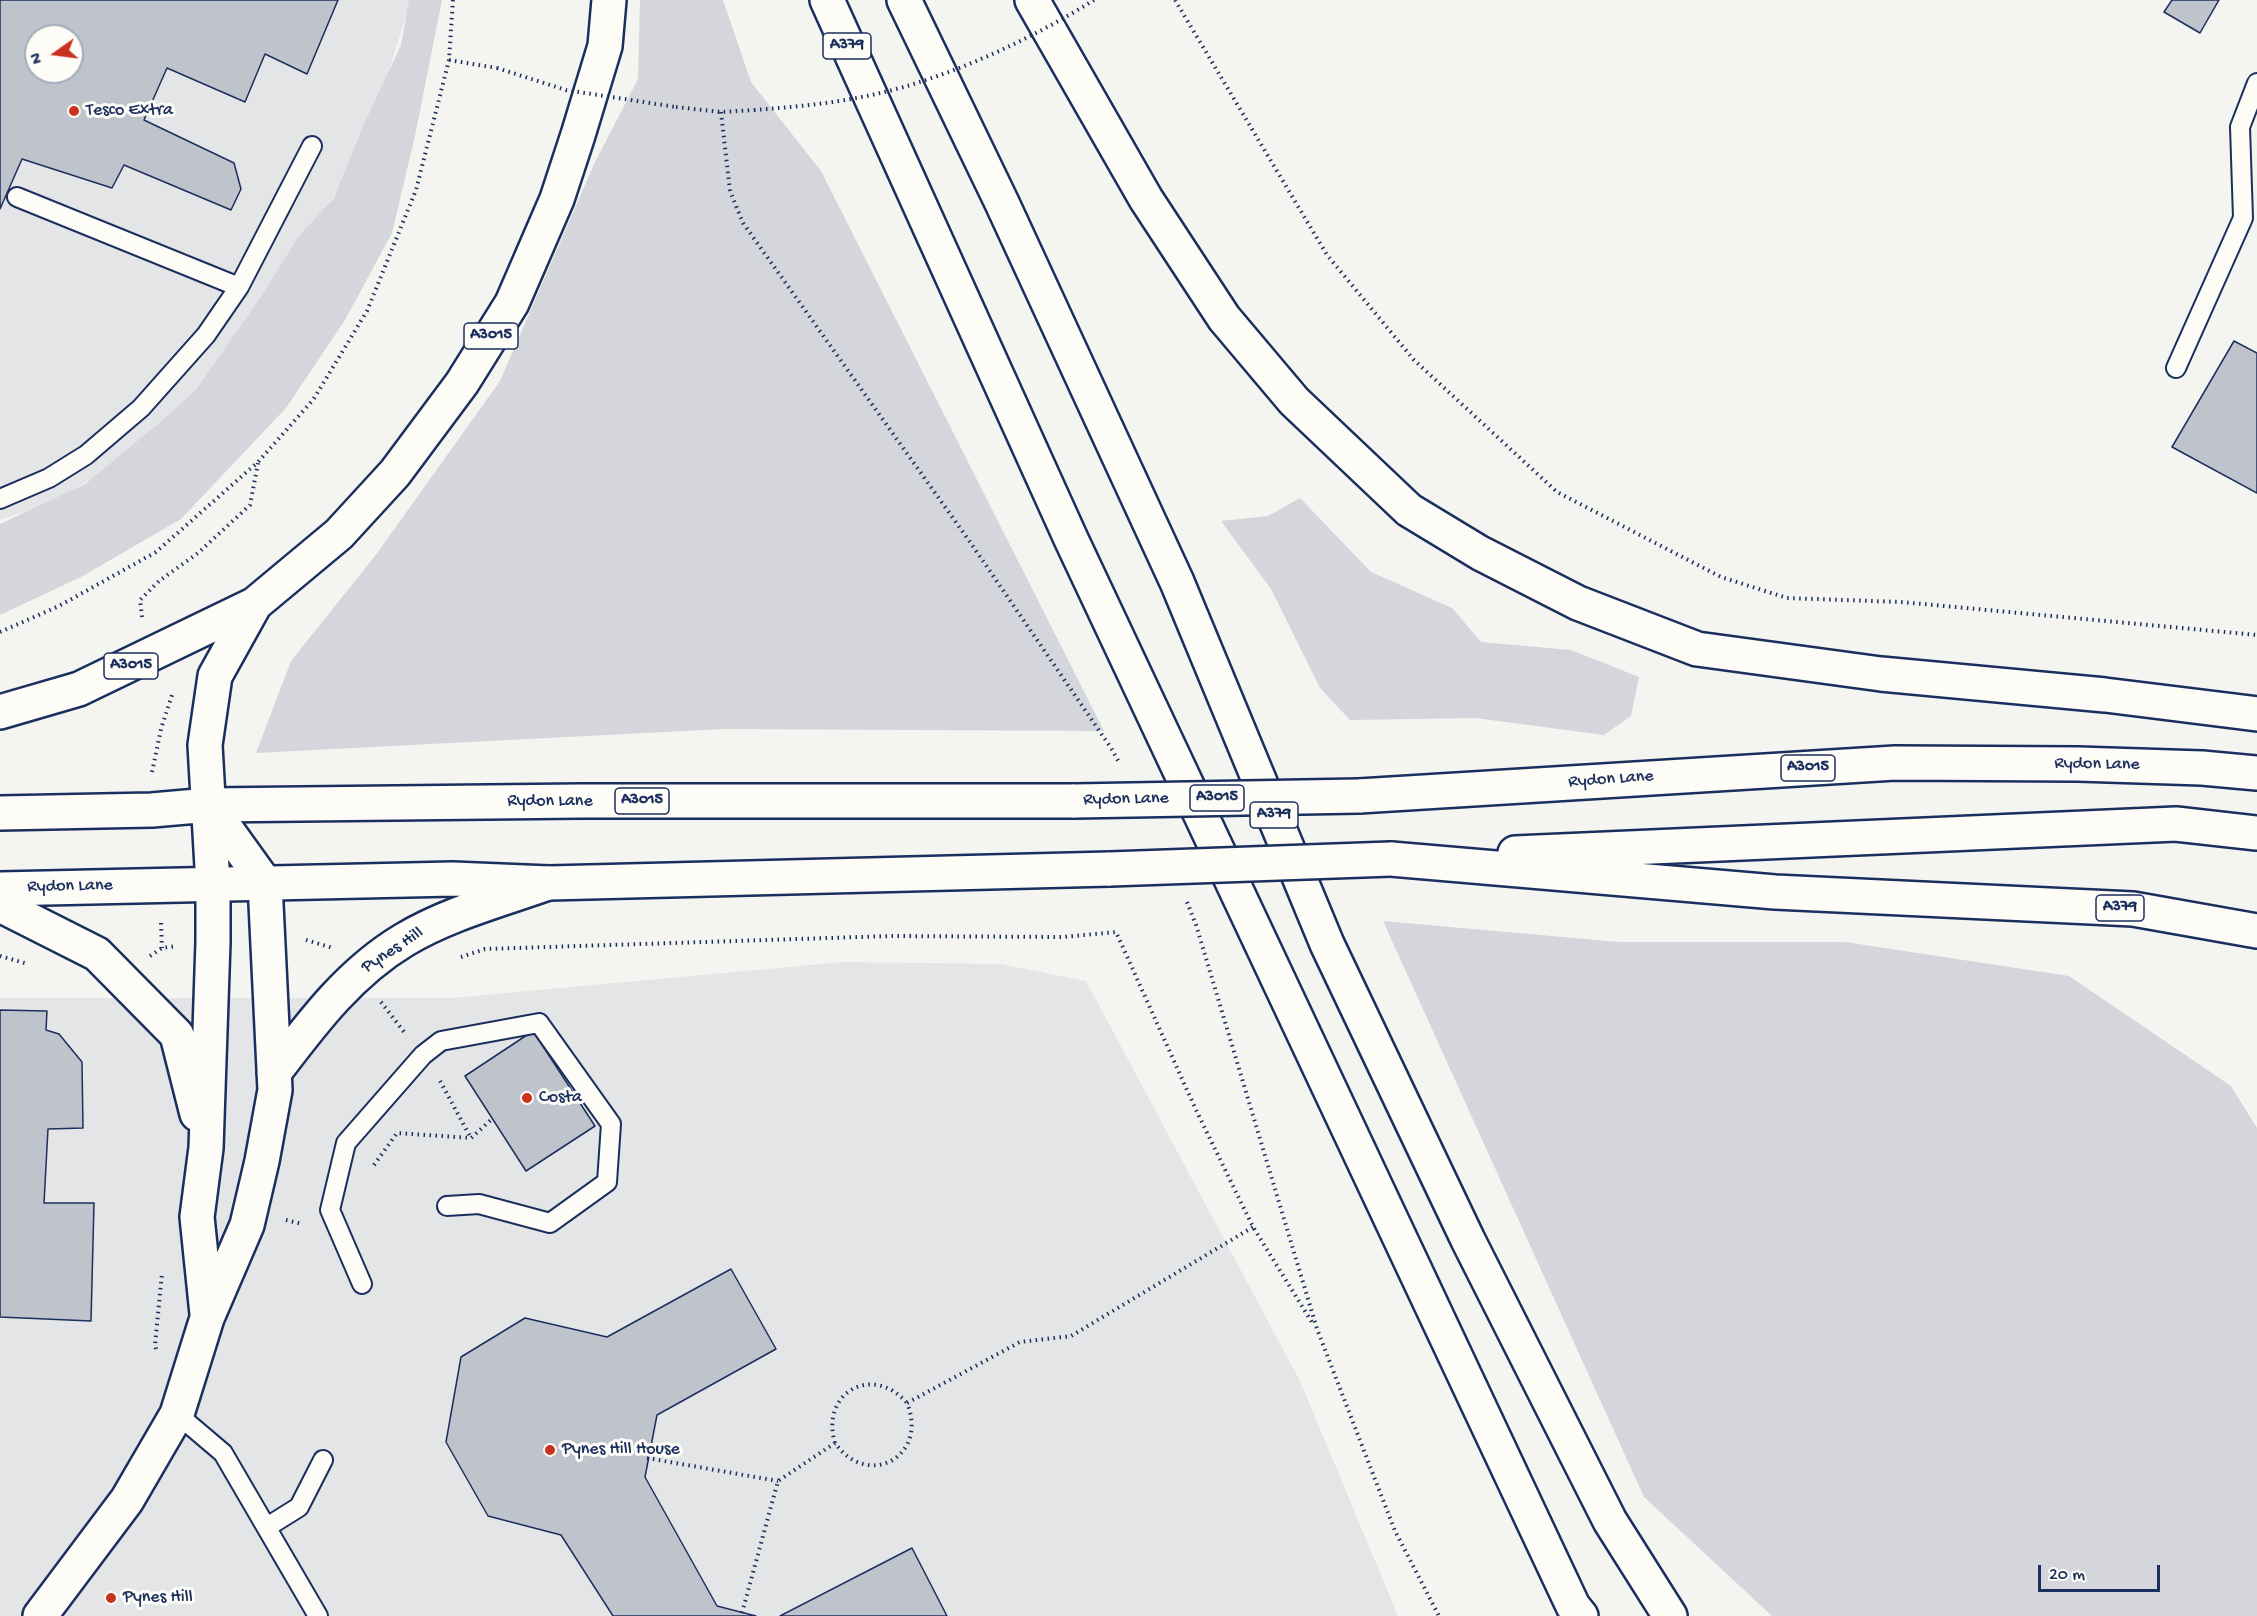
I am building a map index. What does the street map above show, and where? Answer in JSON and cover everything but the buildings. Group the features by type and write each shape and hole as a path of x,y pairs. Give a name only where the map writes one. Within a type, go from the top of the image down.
{"main road":[{"name":"A3015","path":"0,712 79,689 255,604 339,534 395,473 462,383 512,303 557,199 575,146 605,46 609,0"},
{"name":"A379","path":"826,0 1071,539 1568,1595 1581,1616"},
{"name":"A379","path":"904,0 1002,203 1178,582 1327,944 1442,1187 1610,1521 1670,1616"},
{"path":"1032,0 1146,199 1224,318 1294,401 1409,510 1480,553 1578,603 1697,649 1881,674 2105,695 2257,714"},
{"path":"207,1318 197,1217 206,1148 213,942 213,885 205,745 215,676 255,604"},
{"name":"Rydon Lane","path":"0,813 152,810 209,805 605,801 1075,801 1359,796 1895,763 2101,764 2202,768 2257,773"},
{"path":"40,1616 127,1500 177,1414 207,1318 247,1225 262,1161 275,1090 265,883 209,805"},
{"name":"Rydon Lane","path":"0,889 453,879 549,883 1110,869 1914,837 2176,824 2257,833"},
{"name":"A379","path":"1391,859 1775,892 2133,909 2257,931"},
{"name":"Pynes Hill","path":"274,1073 319,1012 359,973 404,940 438,923 549,883"},
{"path":"0,905 97,954 177,1035 206,1148"}],"lane":[{"path":"2176,368 2243,218 2240,127 2257,83"},
{"path":"0,499 49,478 86,455 141,408 206,335 239,286 312,146"},
{"path":"18,197 239,286"},
{"path":"362,1284 330,1210 346,1143 423,1055 441,1041 539,1023 611,1124 607,1182 550,1223 478,1204 447,1206"},
{"path":"177,1414 223,1453 318,1616"},
{"path":"267,1527 299,1507 323,1460"}],"path":[{"path":"0,632 59,606 156,552 258,462 313,400 367,310 416,190 449,60 453,0"},
{"path":"449,60 497,68 566,90 676,107 722,112 811,106 878,94 966,66 1065,18 1094,0"},
{"path":"1175,0 1327,255 1414,360 1557,492 1721,577 1787,598 1901,602 2257,635"},
{"path":"722,112 729,191 743,223 970,542 1111,748 1122,768"},
{"path":"1185,896 1196,925 1317,1329 1395,1531 1439,1616"},
{"path":"458,958 485,949 892,936 1063,938 1116,932 1196,1110 1253,1227 1317,1329"},
{"path":"268,940 300,939 336,949 380,1000 390,995"},
{"path":"162,948 213,942"},
{"path":"435,1071 471,1138"},
{"path":"372,1167 397,1133 471,1138 492,1119"},
{"path":"279,1219 323,1229 335,1222"},
{"path":"907,1403 1020,1342 1071,1336 1253,1227"},
{"path":"878,1384 899,1394 907,1403 912,1415 913,1427 910,1441 902,1453 888,1463 875,1466 861,1465 851,1460 835,1443 832,1431 835,1407 851,1390 864,1385 878,1384"},
{"path":"742,1613 778,1481 835,1443"},
{"path":"647,1458 778,1481"}],"shaded area":[{"path":"0,0 411,0 367,140 272,299 164,436 52,502 0,520"},
{"path":"409,0 442,0 415,136 392,233 345,320 286,408 181,519 81,577 0,615 0,524 85,484 196,390 260,298 299,236 334,198 364,124 401,45"},
{"path":"640,0 723,0 751,82 821,171 1104,731 723,729 256,753 291,661 375,556 500,381 594,164 638,79"},
{"path":"1300,498 1371,572 1452,608 1481,642 1571,650 1639,677 1631,716 1604,735 1475,718 1350,720 1320,688 1271,589 1221,521 1268,516"},
{"path":"1383,921 1619,942 1845,942 2069,976 2231,1086 2257,1128 2257,1616 1772,1616 1644,1497"},
{"path":"843,962 1001,964 1086,981 1300,1381 1398,1616 0,1616 0,998 452,998"}],"place":[{"name":"Tesco Extra","path":"74,111"},
{"name":"Costa","path":"527,1098"},
{"name":"Pynes Hill House","path":"550,1450"},
{"name":"Pynes Hill","path":"111,1598"}]}
